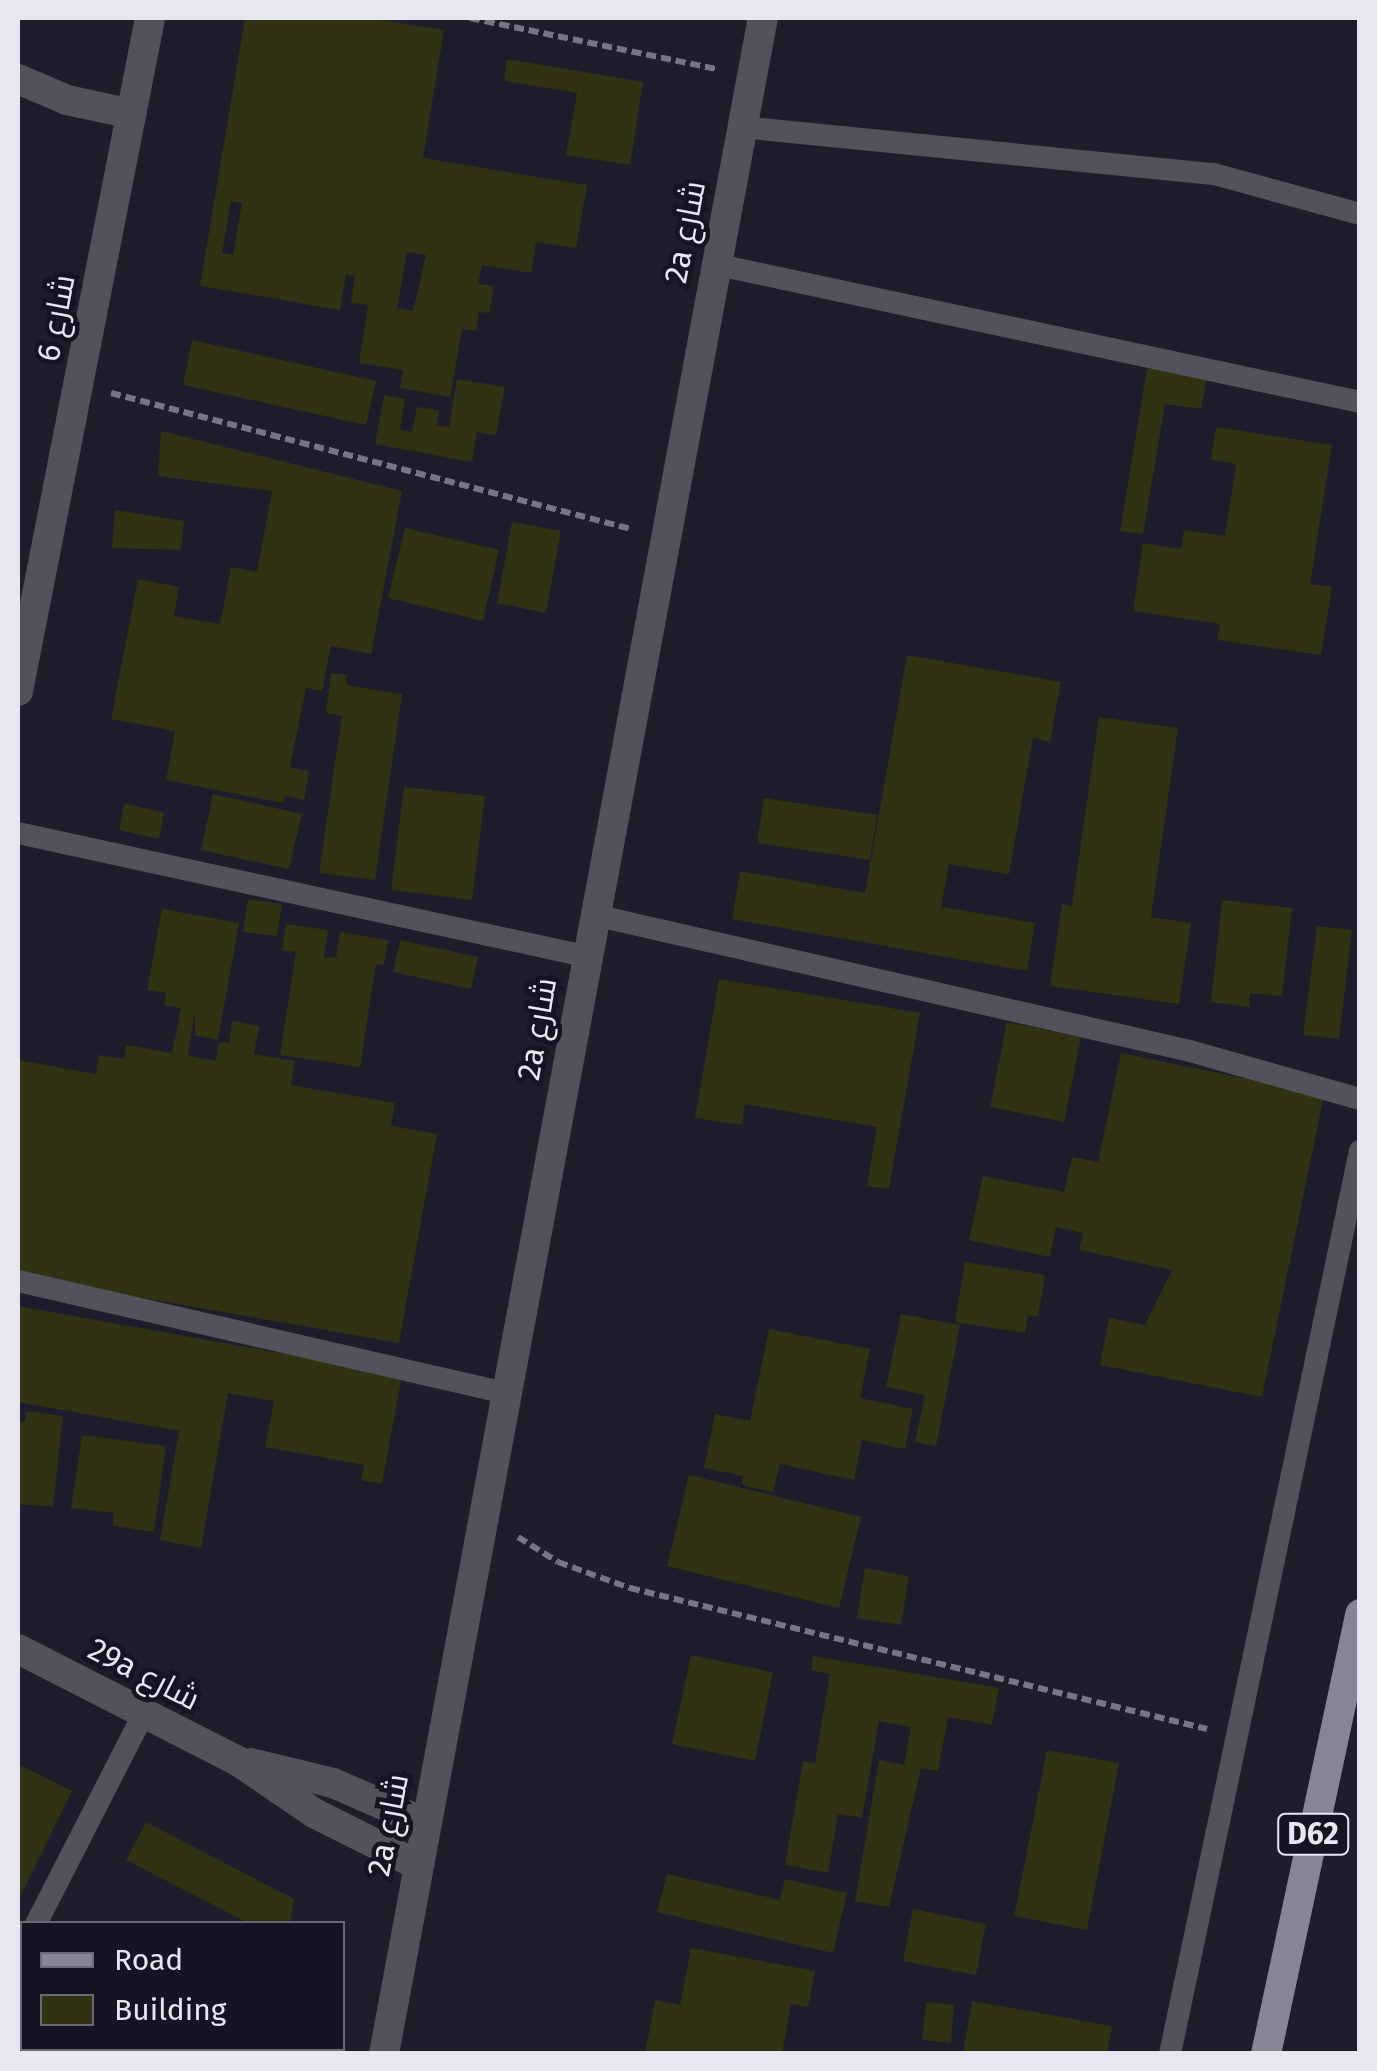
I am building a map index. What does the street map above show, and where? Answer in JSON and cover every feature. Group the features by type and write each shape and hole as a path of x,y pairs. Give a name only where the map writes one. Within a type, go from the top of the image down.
{"main road":[{"name":"D62","path":"1266,2054 1360,1614"}],"street":[{"name":"شارع 6","path":"18,690 150,18"},
{"name":"2a شارع","path":"384,2054 416,1864 763,18"},
{"path":"18,79 67,100 132,114"},
{"name":"29a شارع","path":"18,1649 238,1761 314,1812 416,1864"},
{"name":"29a شارع","path":"238,1761 333,1783 425,1823"}],"lane":[{"path":"741,127 1214,174 1360,214"},
{"path":"714,264 1360,402"},
{"path":"18,833 586,956"},
{"path":"594,915 1115,1033 1360,1098"},
{"path":"1170,2054 1360,1151"},
{"path":"18,1281 506,1393"},
{"path":"38,1921 144,1713"}],"path":[{"path":"470,18 751,76"},
{"path":"79,384 666,538"},
{"path":"482,1516 558,1562 630,1588 1238,1736"}],"building":[{"path":"245,18 366,18 444,30 423,158 587,185 576,248 536,242 531,273 482,265 478,284 494,286 489,313 479,312 476,331 462,329 450,397 400,388 403,370 359,363 368,305 351,303 355,276 346,274 340,310 200,286","holes":["231,201 242,203 233,255 222,253","407,252 426,255 413,311 397,308"]},
{"path":"507,59 643,82 630,165 566,155 577,93 504,81"},
{"path":"192,340 376,381 366,425 183,385"},
{"path":"1147,368 1207,378 1201,409 1165,404 1143,534 1120,531"},
{"path":"457,379 505,387 496,435 477,432 472,462 375,444 384,395 405,399 400,430 412,432 417,407 439,410 437,425 449,427"},
{"path":"1216,427 1332,445 1310,584 1332,587 1321,655 1217,640 1220,624 1133,611 1143,543 1181,549 1184,530 1225,536 1236,464 1211,460"},
{"path":"161,431 402,491 371,654 331,646 322,691 306,688 290,767 309,771 304,800 285,796 283,803 166,780 175,731 111,719 138,579 179,587 174,616 220,624 231,567 257,572 272,491 158,476"},
{"path":"115,510 184,521 181,550 112,548"},
{"path":"512,522 561,531 546,613 497,603"},
{"path":"405,528 499,550 483,621 388,598"},
{"path":"907,655 1061,682 1050,742 1033,738 1009,874 949,864 941,907 1035,923 1027,971 732,919 740,871 865,893"},
{"path":"331,673 347,675 346,685 402,694 375,880 319,873 342,716 326,713"},
{"path":"1099,717 1178,728 1151,917 1191,923 1179,1004 1050,986 1062,904 1072,906"},
{"path":"404,787 485,796 472,900 391,890"},
{"path":"213,794 302,814 289,869 201,850"},
{"path":"764,798 877,815 870,860 757,843"},
{"path":"124,804 164,812 159,839 119,830"},
{"path":"248,899 282,904 277,936 243,932"},
{"path":"1222,900 1292,908 1282,996 1250,993 1249,1007 1211,1002"},
{"path":"162,909 239,923 218,1040 195,1035 195,1010 188,1056 216,1061 219,1042 229,1043 232,1021 259,1026 254,1054 295,1061 291,1085 395,1103 391,1126 437,1134 399,1343 18,1276 18,1060 96,1074 99,1055 124,1059 126,1045 172,1053 181,1008 164,1005 166,993 147,990"},
{"path":"286,924 328,930 324,957 336,958 340,932 388,940 384,965 376,964 360,1067 280,1055 296,952 282,950"},
{"path":"1317,926 1352,930 1339,1039 1303,1035"},
{"path":"400,940 478,957 471,989 393,972"},
{"path":"719,979 920,1013 889,1189 867,1186 877,1127 745,1104 742,1125 695,1118"},
{"path":"1007,1022 1081,1037 1064,1122 990,1107"},
{"path":"1121,1053 1324,1095 1262,1397 1100,1365 1109,1318 1145,1325 1172,1270 1079,1250 1083,1233 1056,1227 1050,1257 969,1240 983,1176 1064,1192 1072,1157 1098,1162"},
{"path":"965,1262 1045,1275 1038,1317 1028,1315 1025,1333 955,1322"},
{"path":"18,1306 402,1375 382,1484 361,1480 364,1465 265,1447 274,1401 228,1393 201,1548 160,1540 179,1431 18,1402"},
{"path":"901,1314 960,1325 936,1446 915,1442 925,1395 886,1387"},
{"path":"769,1329 870,1349 860,1398 913,1409 905,1449 862,1440 854,1480 780,1464 773,1492 742,1485 743,1476 704,1468 715,1414 750,1421"},
{"path":"26,1411 63,1416 53,1507 18,1504 18,1421 25,1422"},
{"path":"82,1435 166,1446 154,1532 113,1526 114,1513 71,1508"},
{"path":"689,1475 861,1517 839,1608 667,1566"},
{"path":"865,1568 909,1576 901,1625 857,1618"},
{"path":"691,1655 773,1672 755,1761 672,1744"},
{"path":"813,1656 999,1688 992,1725 948,1717 938,1771 921,1768 889,1907 855,1901 879,1760 904,1765 911,1727 879,1721 862,1818 838,1814 828,1873 785,1865 803,1761 815,1763 830,1674 811,1670"},
{"path":"1047,1750 1119,1763 1087,1930 1014,1916"},
{"path":"18,1764 72,1791 18,1901"},
{"path":"146,1822 294,1899 290,1921 244,1921 126,1860"},
{"path":"667,1874 780,1900 785,1879 847,1893 833,1953 657,1912"},
{"path":"913,1909 986,1924 976,1975 903,1961"},
{"path":"691,1948 815,1971 808,2007 791,2004 782,2054 645,2054 655,2000 680,2005"},
{"path":"972,2001 1112,2026 1107,2054 963,2054"},
{"path":"926,2002 954,2005 951,2043 922,2040"},
{"path":"20,2019 20,2051 95,2054 18,2054"}]}
